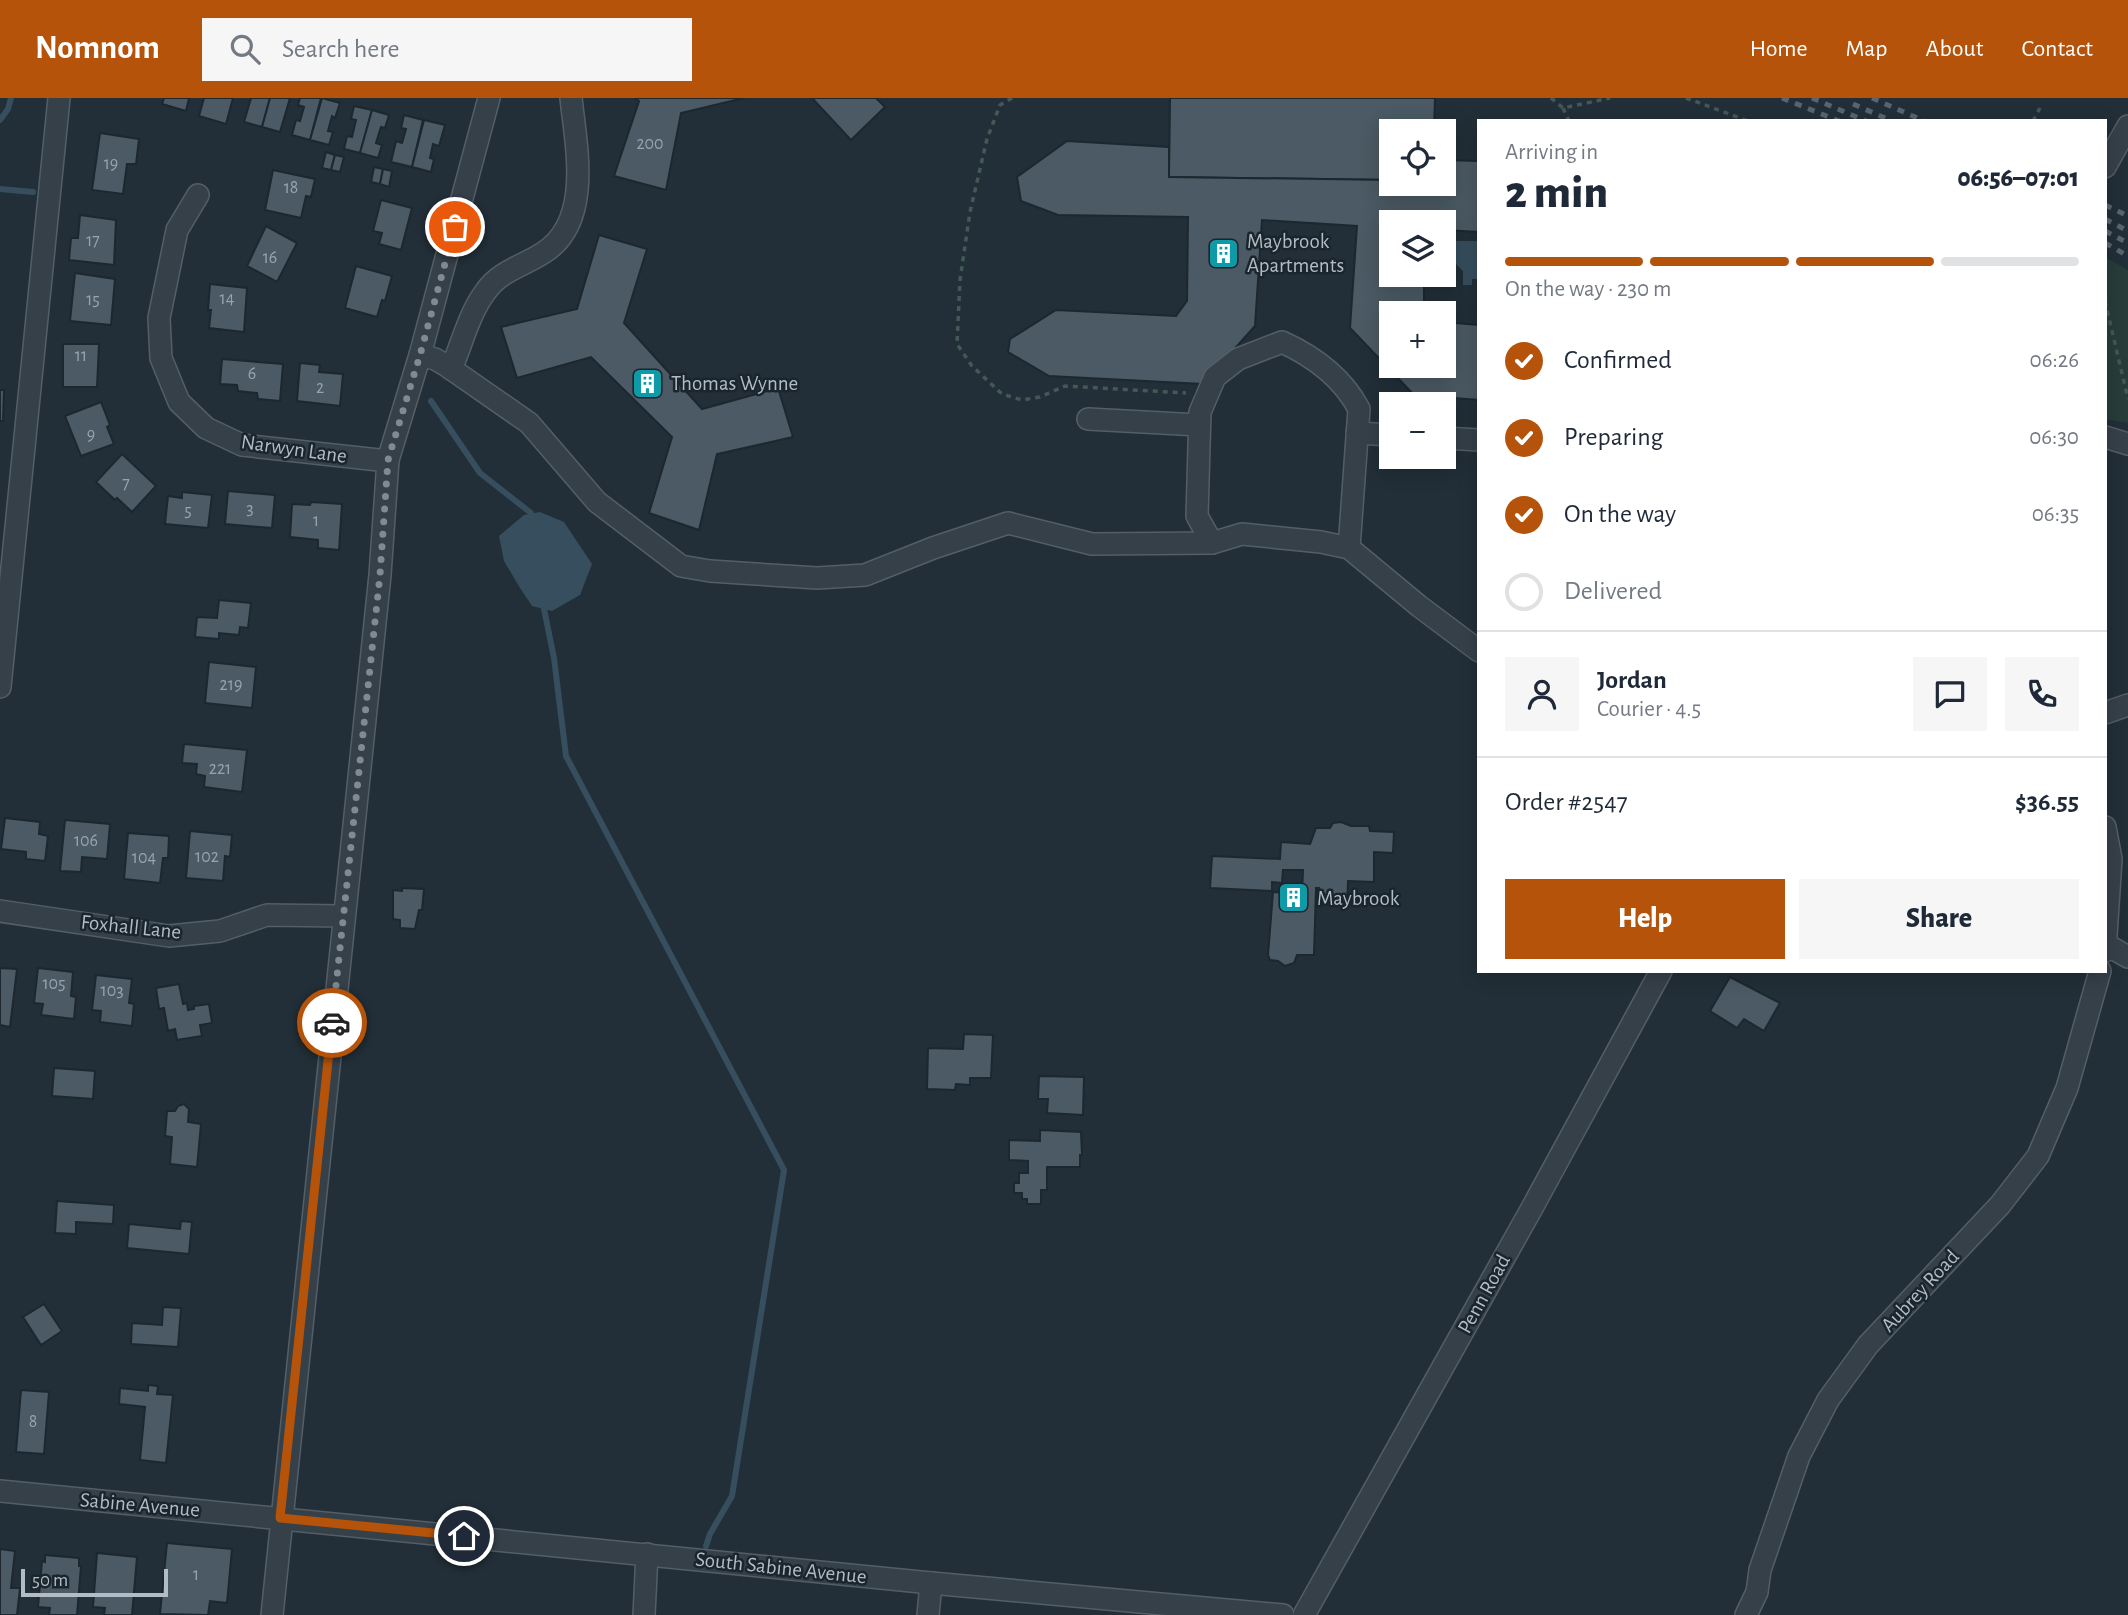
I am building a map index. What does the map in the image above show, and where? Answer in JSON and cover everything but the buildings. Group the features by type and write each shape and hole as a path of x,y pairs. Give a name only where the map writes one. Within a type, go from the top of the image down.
{"street":[{"path":"0,687 59,98"},
{"path":"272,1615 380,575 388,461 420,355 489,98"},
{"path":"452,369 477,304 486,290 506,272 551,248 563,233 573,213 578,167 571,98"},
{"path":"2107,163 2128,126"},
{"name":"Narwyn Lane","path":"198,195 177,230 159,318 161,358 179,402 206,428 242,445 388,461"},
{"path":"1212,543 1197,516 1200,412 1215,377 1238,359 1282,342 1322,365 1340,382 1359,409 1349,548"},
{"path":"420,355 435,359 452,369 529,423 597,502 681,566 710,571 817,578 865,575 933,548 1008,523 1092,544 1212,543 1242,534 1321,542 1349,548 1477,650"},
{"path":"1088,419 1199,425"},
{"path":"1357,433 1379,434"},
{"path":"2107,438 2128,444"},
{"path":"1456,439 1477,440"},
{"path":"2107,712 2128,705"},
{"path":"2107,838 2111,859 2107,930"},
{"name":"Foxhall Lane","path":"0,911 169,936 220,931 267,915 343,916"},
{"path":"2107,948 2128,957"},
{"name":"Penn Road","path":"1304,1615 1660,973"},
{"name":"Aubrey Road","path":"1746,1615 1757,1592 1760,1570 1799,1456 1828,1400 1868,1345 2000,1205 2038,1156 2067,1088 2099,973"},
{"name":"Sabine Avenue","path":"0,1491 280,1518"},
{"name":"South Sabine Avenue","path":"280,1518 1283,1615"},
{"path":"644,1615 647,1554"},
{"path":"928,1615 931,1583"}],"path":[{"path":"1012,98 1000,104 987,139 970,212 960,280 957,344 972,366 1002,394 1022,400 1040,397 1065,386 1207,395"},
{"path":"1551,98 1563,108 1568,119"},
{"path":"1563,108 1610,98"},
{"path":"1686,98 1743,119"},
{"path":"2034,119 2040,108"},
{"path":"2107,310 2128,399"}],"green space":[{"path":"2107,258 2128,270 2128,423 2107,419"}],"water":[{"path":"1456,241 1477,241 1477,279 1472,279 1472,285 1463,285 1463,271 1456,264"},
{"path":"540,512 564,522 592,564 580,595 552,611 532,606 504,561 499,536 524,515"}],"waterway":[{"path":"0,120 8,109 11,98"},
{"path":"0,189 33,192"},
{"path":"431,401 480,473 531,513 532,520"},
{"path":"543,604 554,658 566,756 784,1170 732,1496 706,1546"}],"railway":[{"path":"1782,98 1834,119"},
{"path":"1812,98 1861,119"},
{"path":"1872,98 1919,119"},
{"path":"1853,104 1887,119"},
{"path":"2107,206 2128,216"},
{"path":"2107,220 2128,231"},
{"path":"2107,232 2128,243"},
{"path":"2107,244 2128,256"}],"way so far":[{"path":"332,1023 380,575 388,460 455,227"}],"place":[{"name":"Maybrook Apartments","path":"1224,253"},
{"name":"Thomas Wynne","path":"648,383"},
{"name":"Maybrook","path":"1294,898"}],"route":[{"path":"332,1023 280,1518 464,1536"}]}
